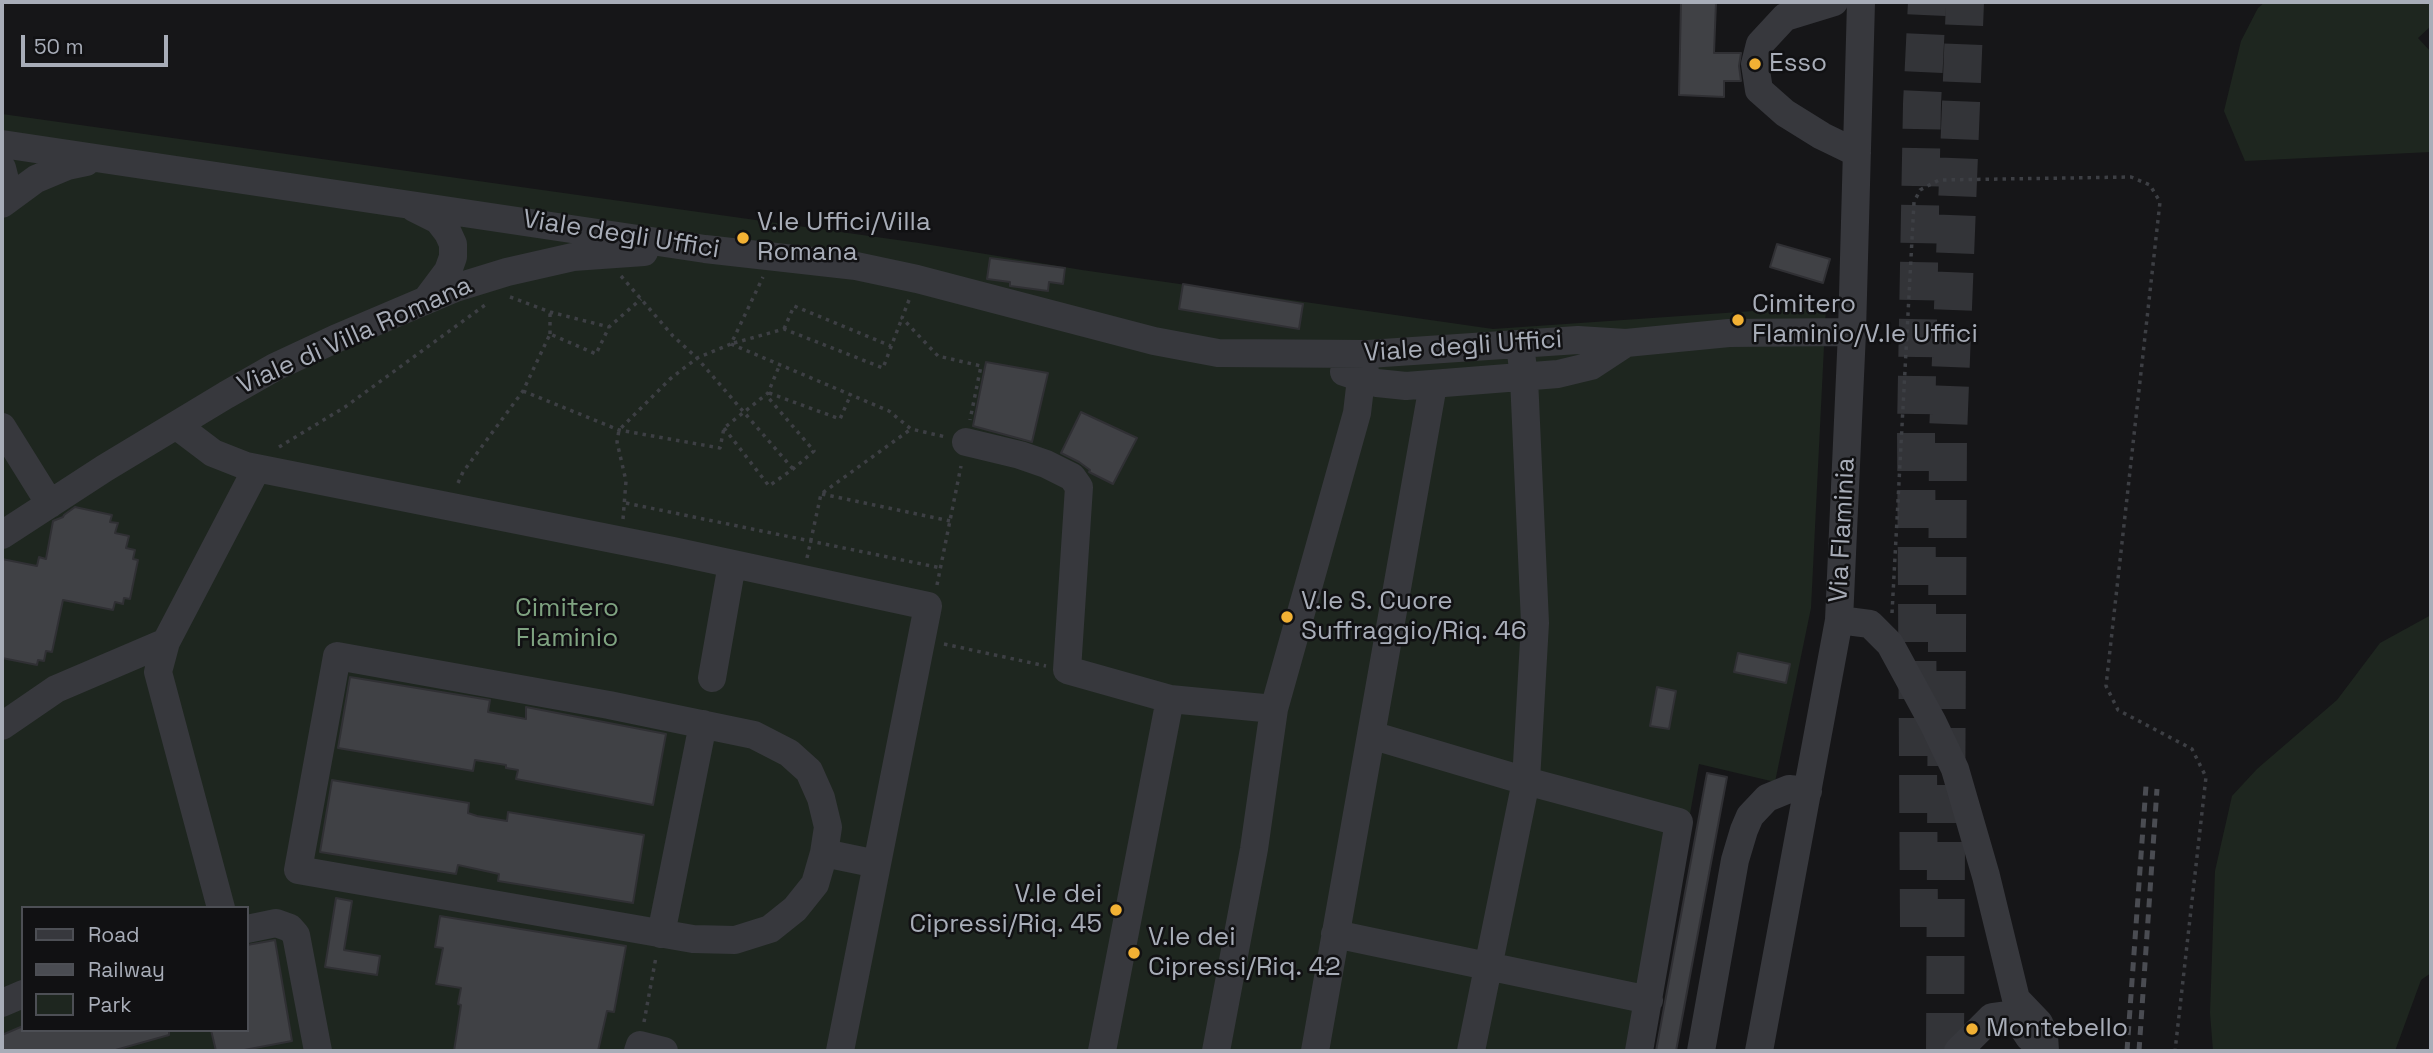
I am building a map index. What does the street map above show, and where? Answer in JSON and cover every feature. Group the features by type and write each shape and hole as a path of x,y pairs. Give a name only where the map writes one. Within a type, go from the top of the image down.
{"street":[{"path":"1834,2 1785,17 1760,44 1755,64 1759,90 1785,113 1857,153"},
{"name":"Via Flaminia","path":"1759,1051 1839,621 1852,331 1861,2"},
{"name":"Viale degli Uffici","path":"2,144 705,249 856,266 1187,348 1245,354 1299,354 1364,366 1406,387 1524,378 1582,369 1626,343"},
{"path":"5,202 36,178 52,171 103,160"},
{"path":"2,168 6,180 5,202"},
{"path":"391,201 411,206 432,216 443,226 451,239 454,251 449,271 427,299"},
{"name":"Viale di Villa Romana","path":"2,535 176,425 275,367 427,299 507,272 555,260 601,254 705,249"},
{"name":"Viale degli Uffici","path":"1364,366 1520,344 1578,340 1626,343 1729,333 1852,331"},
{"path":"1471,1051 1526,781 1535,623 1524,378 1520,344"},
{"path":"1216,1051 1254,849 1274,709 1357,413 1364,366"},
{"path":"1315,1051 1433,385"},
{"path":"176,425 213,453 257,468 928,606 839,1051"},
{"path":"2,427 50,504"},
{"path":"966,442 1046,464 1072,477 1079,487 1067,670 1170,699 1274,709"},
{"path":"220,906 158,672 166,642 257,468"},
{"path":"712,678 732,564"},
{"path":"1839,621 1870,624 1890,644 1955,769 1986,876 2016,999 2039,1023 2044,1035 2045,1051"},
{"path":"2,726 56,689 166,642"},
{"path":"337,656 609,705 754,735 789,753 809,771 821,799 828,827 824,853 815,884 795,909 771,929 735,940 693,939 661,934 298,870 337,656"},
{"path":"1102,1051 1170,699"},
{"path":"661,934 703,724"},
{"path":"1371,735 1526,781 1679,822 1639,1051"},
{"path":"1700,1051 1735,860 1744,830 1750,816 1767,798 1789,789 1808,791"},
{"path":"824,853 877,864"},
{"path":"248,929 276,923 290,928 296,935 318,1051"},
{"path":"1335,934 1649,1000"},
{"path":"2,1003 21,996"},
{"path":"1958,1051 1992,1017 2014,1014 2034,1043 2030,1051"}],"path":[{"path":"1890,644 1914,202 1920,190 1939,180 2130,177 2150,185 2160,202 2106,686 2118,710 2192,749 2206,777 2175,1051"},
{"path":"601,254 673,336 697,358 793,469"},
{"path":"731,344 773,256"},
{"path":"515,289 505,295 550,312 609,327"},
{"path":"550,334 596,354 609,327 641,299"},
{"path":"257,468 266,455 345,408 452,327 495,300"},
{"path":"784,329 794,306 891,346"},
{"path":"456,508 456,487 463,472 523,391 550,334 550,312"},
{"path":"619,541 626,503 626,481 617,442 619,430 670,379 697,358 731,344 784,329 883,368 902,318"},
{"path":"731,344 889,411 911,429 966,442"},
{"path":"523,391 619,430 720,448 724,428 767,394 780,364"},
{"path":"767,394 840,419 851,394"},
{"path":"724,428 769,486 793,469 814,451 767,394"},
{"path":"803,579 821,494 911,429"},
{"path":"821,494 950,521"},
{"path":"626,503 941,568"},
{"path":"921,639 1067,670"},
{"path":"647,1049 661,934"}],"green space":[{"path":"2265,2 2431,2 2431,26 2418,38 2431,52 2431,152 2245,161 2224,111 2241,41 2258,8"},
{"name":"Cimitero Flaminio","path":"2,114 919,243 1082,270 1493,329 1826,306 1811,608 1775,782 1699,764 1647,1051 2,1051"},
{"path":"2431,615 2431,973 2421,980 2395,1051 2213,1051 2210,1013 2215,871 2232,796 2257,769 2337,700 2380,643"}],"building":[{"path":"1681,2 1716,2 1714,53 1741,53 1741,81 1724,81 1724,97 1679,95"},
{"path":"1777,244 1830,259 1823,283 1770,267"},
{"path":"990,258 1065,268 1063,284 1049,282 1048,291 1010,286 1010,282 987,279"},
{"path":"1183,284 1303,304 1299,329 1179,309"},
{"path":"986,362 1048,373 1032,442 973,426"},
{"path":"1081,412 1137,438 1113,484 1061,453"},
{"path":"75,507 112,515 110,522 118,523 115,533 129,536 126,548 135,550 133,559 138,560 130,599 124,598 123,604 115,602 113,610 63,600 52,652 46,651 44,661 38,660 37,665 2,658 2,559 37,566 39,557 46,559 53,521"},
{"path":"1738,653 1790,664 1786,683 1734,672"},
{"path":"350,677 490,700 488,712 526,719 526,707 666,734 653,805 516,779 518,770 506,768 506,765 475,760 473,771 338,748"},
{"path":"1657,687 1676,691 1669,729 1650,726"},
{"path":"1707,773 1727,777 1676,1051 1656,1051"},
{"path":"332,780 469,803 468,813 477,816 507,821 508,812 644,835 633,903 498,881 499,874 458,865 456,874 320,852"},
{"path":"336,898 352,901 344,950 380,956 377,975 325,967"},
{"path":"440,916 626,946 614,1012 607,1011 598,1051 454,1051 461,988 436,984 443,948 435,947"},
{"path":"275,940 292,1041 239,1051 216,1051 211,1032 248,1032 248,945"},
{"path":"21,1027 21,1032 169,1032 169,1035 112,1051 2,1051 2,1035"}],"tunnel":[{"path":"1919,927 1916,429 1922,104 1927,2"},
{"path":"1945,1051 1948,435 1965,2"}],"railway":[{"path":"2127,1051 2146,786"},
{"path":"2139,1051 2157,789"}],"place":[{"name":"Esso","path":"1755,64"},
{"name":"V.le Uffici/Villa Romana","path":"743,238"},
{"name":"Cimitero Flaminio/V.le Uffici","path":"1738,320"},
{"name":"V.le S. Cuore Suffraggio/Riq. 46","path":"1287,617"},
{"name":"V.le dei Cipressi/Riq. 45","path":"1116,910"},
{"name":"V.le dei Cipressi/Riq. 42","path":"1134,953"},
{"name":"Montebello","path":"1972,1029"}]}
